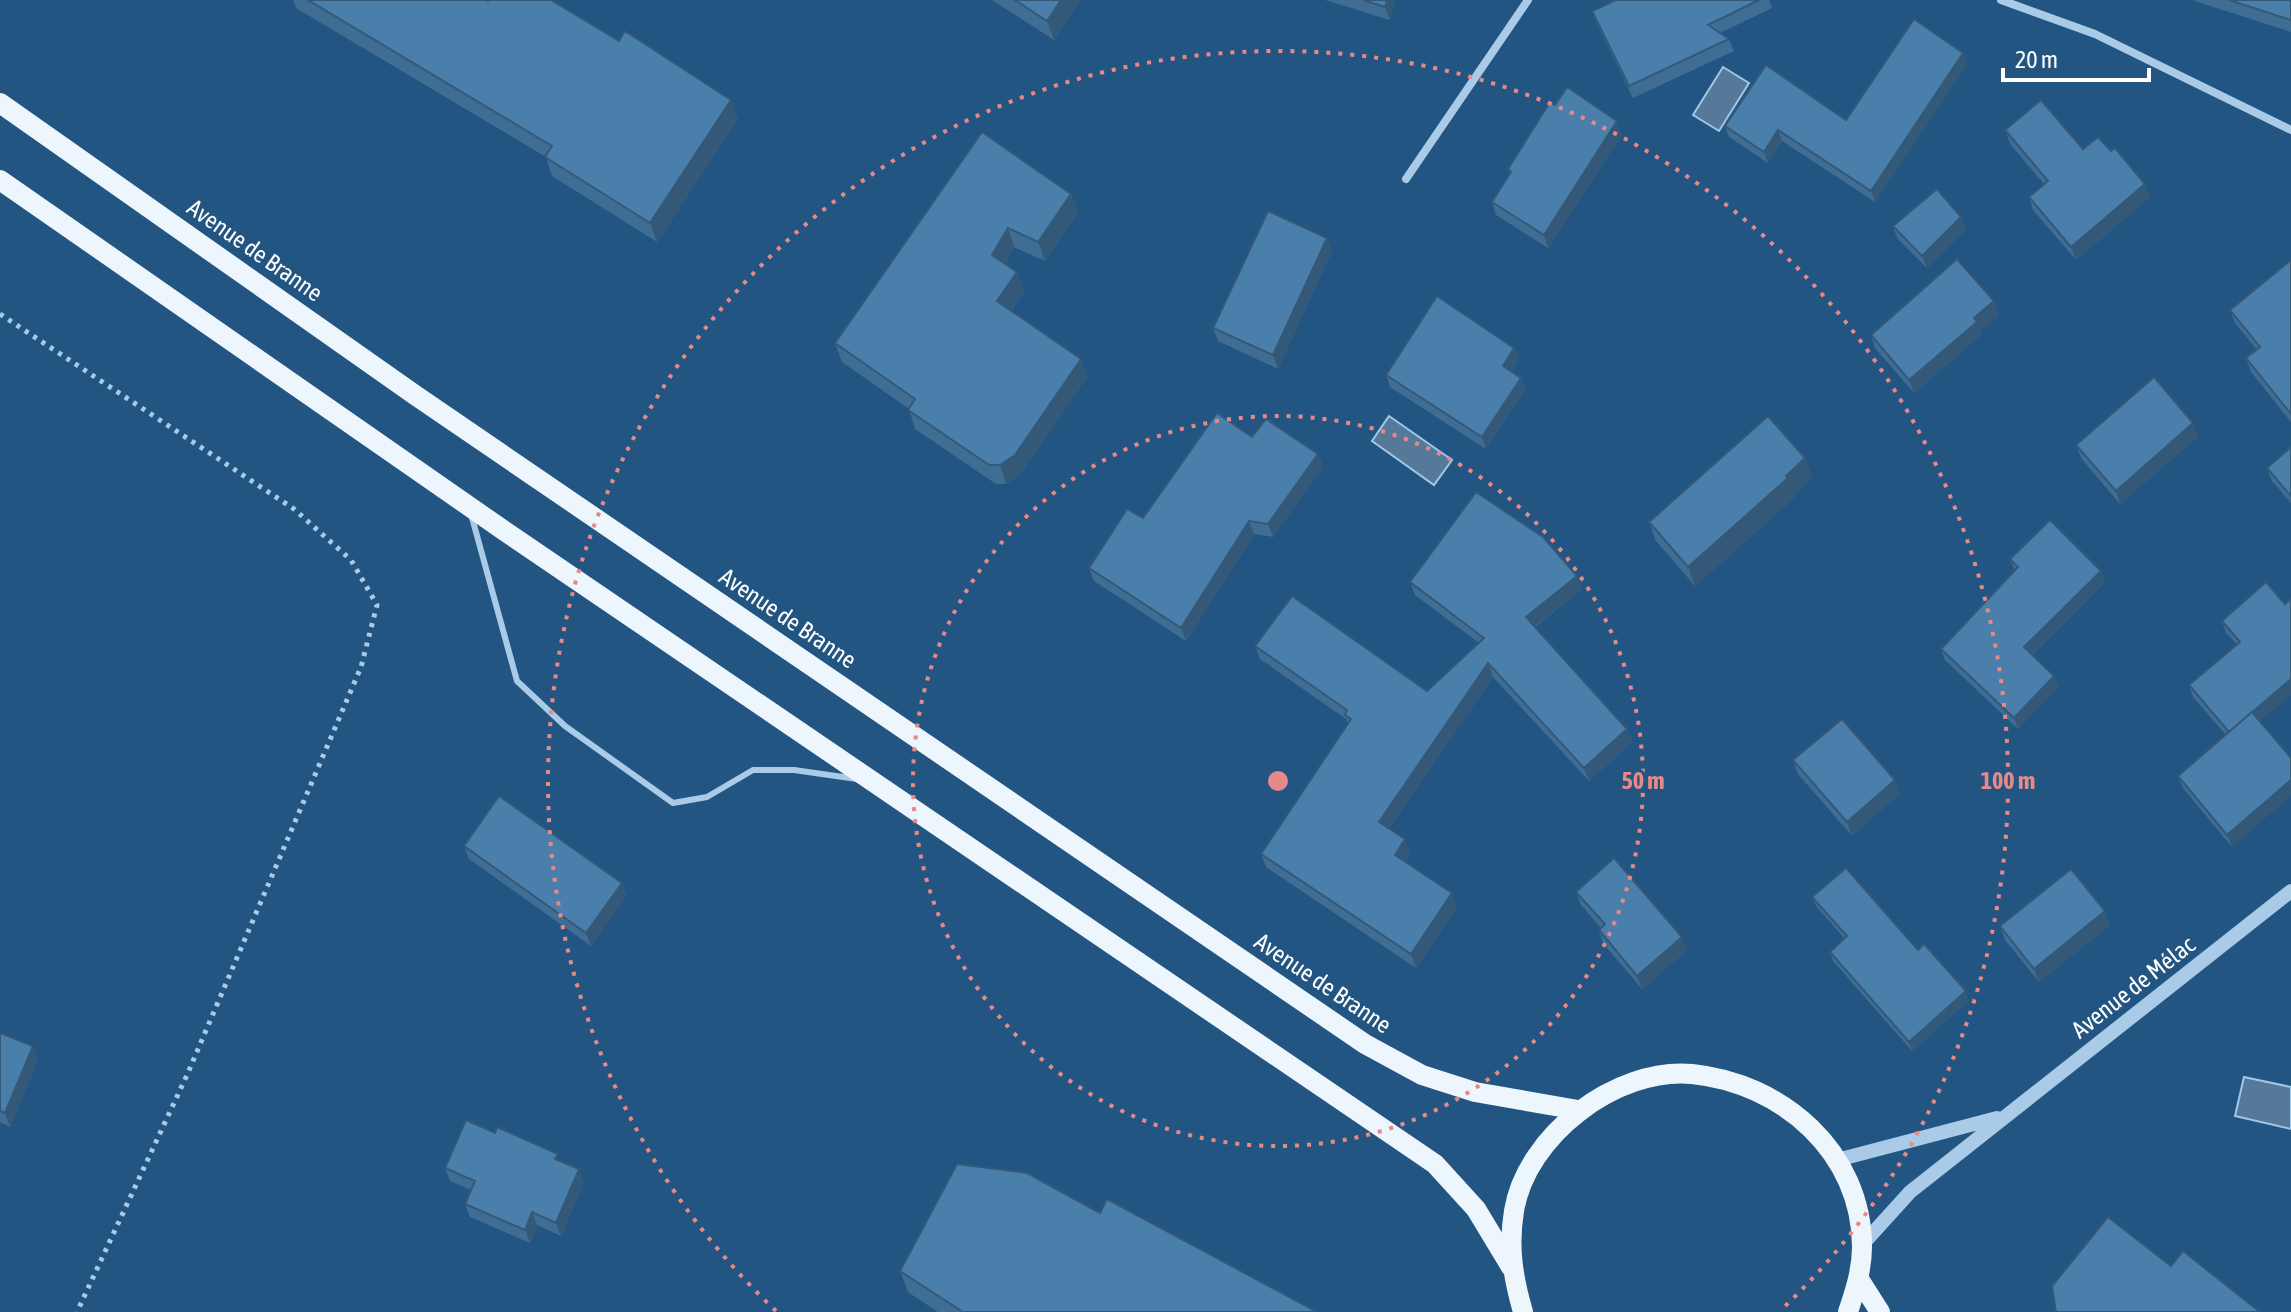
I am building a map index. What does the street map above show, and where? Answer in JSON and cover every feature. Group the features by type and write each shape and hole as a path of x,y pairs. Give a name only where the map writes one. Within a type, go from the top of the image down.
{"main road":[{"name":"Avenue de Branne","path":"0,103 428,404 1365,1044 1422,1075 1475,1092 1578,1110"},
{"path":"0,180 469,507 1435,1164 1476,1209 1511,1267 1523,1312"},
{"path":"1511,1267 1514,1208 1538,1154 1578,1110 1630,1082 1689,1074 1748,1085 1799,1115 1837,1160 1855,1201 1862,1245 1859,1279 1848,1312"},
{"path":"1859,1279 1880,1312"}],"street":[{"path":"1406,179 1528,0"},
{"path":"2001,0 2095,34 2291,130"},
{"name":"Avenue de Mélac","path":"1862,1245 1910,1192 2001,1117 2291,891"},
{"name":"Avenue de Mélac","path":"1837,1160 2001,1117"}],"lane":[{"path":"469,507 517,681 565,726 673,803 707,797 753,770 794,770 870,781"}],"path":[{"path":"0,314 294,509 351,560 377,605 361,667 187,1075 77,1312"}],"water":[{"path":"1723,67 1749,83 1719,131 1693,115"},
{"path":"1389,416 1452,460 1434,485 1372,441"},
{"path":"2244,1077 2291,1087 2291,1129 2235,1116"}],"building":[{"path":"308,0 551,0 619,41 625,31 731,100 650,223 545,157 552,146"},
{"path":"1015,0 1061,0 1047,21"},
{"path":"1363,0 1387,0 1385,7"},
{"path":"1616,0 1759,0 1708,25 1729,39 1629,86 1592,11"},
{"path":"2229,0 2291,0 2291,20"},
{"path":"1914,19 1963,53 1871,191 1778,130 1764,152 1725,126 1766,65 1846,120"},
{"path":"1567,87 1617,121 1544,235 1492,202 1511,172 1508,169 1550,102 1555,105"},
{"path":"2041,100 2083,149 2098,137 2111,151 2115,148 2145,184 2071,247 2029,197 2048,181 2005,130"},
{"path":"982,132 1071,194 1038,242 1008,228 992,255 1017,272 997,301 1081,359 1015,455 1000,465 989,465 908,410 915,399 835,343"},
{"path":"1937,189 1961,217 1922,256 1893,226"},
{"path":"1268,211 1327,238 1273,355 1213,328"},
{"path":"1957,259 1994,301 1974,318 1977,322 1909,380 1871,335"},
{"path":"2291,260 2291,414 2246,358 2260,347 2230,310"},
{"path":"1437,296 1514,348 1503,366 1521,378 1482,437 1386,375"},
{"path":"2154,377 2193,423 2116,491 2076,445"},
{"path":"1217,413 1252,437 1266,419 1318,454 1268,524 1249,521 1181,628 1089,568 1127,509 1143,518"},
{"path":"1768,416 1805,458 1786,476 1788,478 1688,567 1649,522"},
{"path":"2291,447 2291,496 2267,468"},
{"path":"1476,492 1543,537 1577,576 1526,617 1627,729 1584,768 1488,663 1379,822 1405,839 1395,855 1452,893 1411,954 1261,854 1351,719 1345,715 1347,710 1255,646 1292,596 1427,691 1484,638 1410,582"},
{"path":"2050,520 2101,571 2024,647 2054,676 2014,718 1941,649 2018,567 2010,559"},
{"path":"2266,582 2285,604 2291,599 2291,679 2229,732 2189,685 2240,642 2222,621"},
{"path":"2252,712 2291,758 2291,780 2227,835 2178,776"},
{"path":"1842,719 1895,780 1847,822 1793,760"},
{"path":"499,796 622,883 586,933 464,846"},
{"path":"1614,858 1682,937 1637,976 1599,930 1605,924 1576,892"},
{"path":"1846,868 1918,950 1924,944 1966,991 1909,1042 1830,952 1847,936 1812,897"},
{"path":"2071,869 2105,911 2034,969 2000,926"},
{"path":"0,1033 33,1046 5,1113 0,1111"},
{"path":"466,1120 495,1133 497,1127 558,1154 555,1159 579,1169 556,1223 532,1212 525,1230 465,1204 475,1181 445,1168"},
{"path":"957,1164 1027,1173 1100,1213 1107,1199 1317,1312 963,1312 900,1271"},
{"path":"2108,1217 2171,1266 2183,1251 2260,1312 2056,1312 2052,1286"}]}
